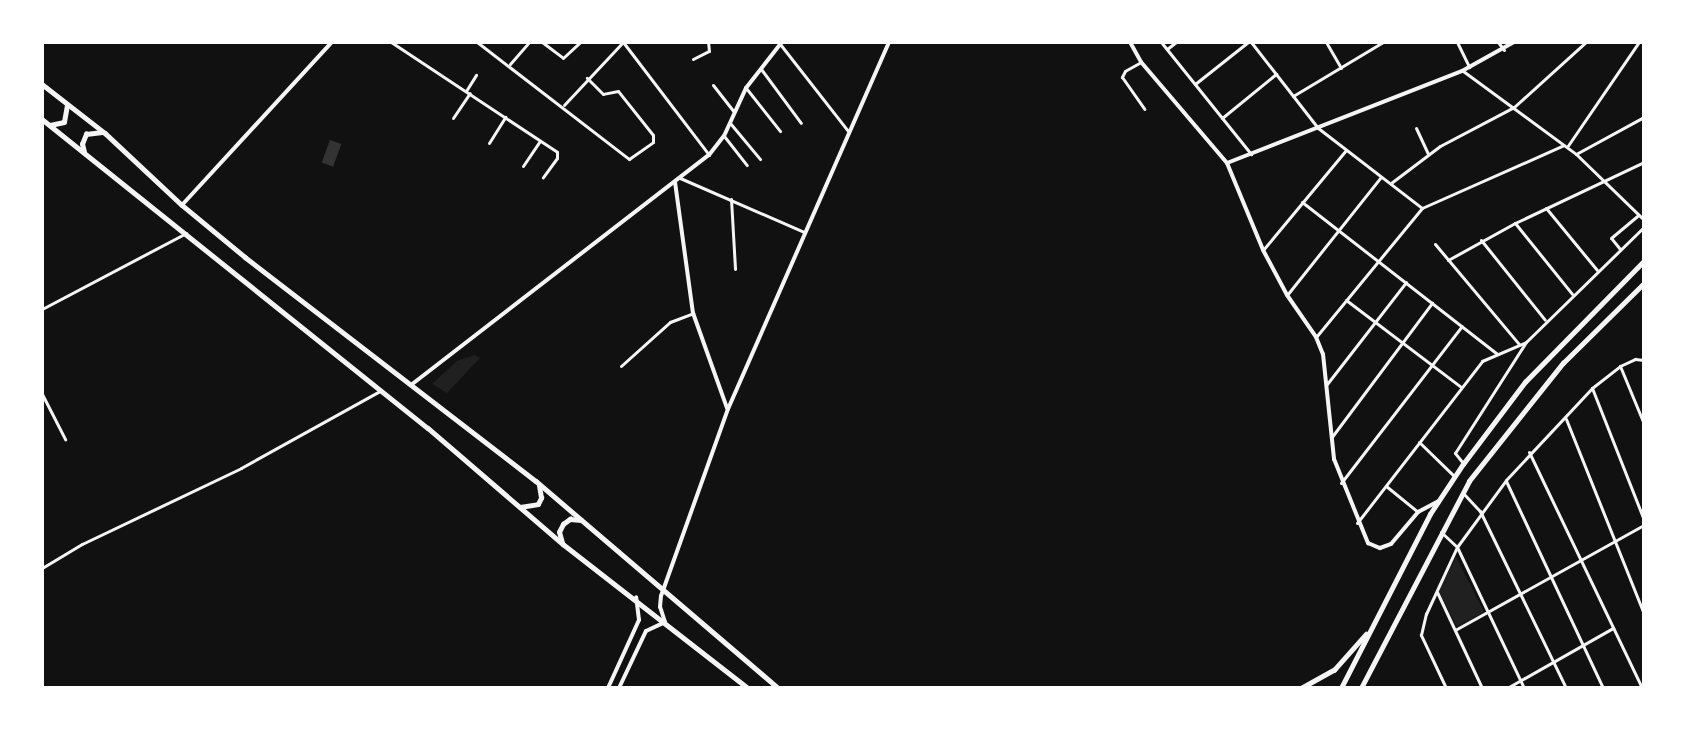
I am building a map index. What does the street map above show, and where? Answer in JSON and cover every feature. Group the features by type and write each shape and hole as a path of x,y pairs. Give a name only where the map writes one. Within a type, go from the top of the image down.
{"highway":[{"path":"42,84 105,133 182,205 410,386 536,481 662,592 778,688"},
{"path":"43,120 55,126 64,122 69,112 66,102"},
{"path":"43,120 380,391 563,544 636,597 748,688"},
{"path":"87,157 81,144 86,134 105,133"},
{"path":"1341,688 1439,501 1463,464 1525,382 1644,261"},
{"path":"1361,688 1463,493 1518,415 1555,372 1604,318 1644,283"},
{"path":"513,503 525,509 538,504 541,491 536,481"},
{"path":"563,544 559,532 563,524 575,519 583,522"},
{"path":"1300,688 1334,670 1370,629"}],"street":[{"path":"182,205 332,42"},
{"path":"391,42 558,154 543,177"},
{"path":"477,42 564,105 629,159 653,142 653,135 618,91 603,94 587,78"},
{"path":"510,64 529,42"},
{"path":"542,42 563,58 580,42"},
{"path":"564,105 622,42 709,155"},
{"path":"693,59 709,51 708,42"},
{"path":"620,688 646,631 665,622 660,607 662,592 728,409 888,42"},
{"path":"1130,42 1141,62 1227,164 1263,250 1287,295 1316,337 1323,354 1330,439 1341,483 1357,523 1368,543 1380,548 1391,544 1418,512 1439,501"},
{"path":"1161,42 1251,154"},
{"path":"1167,49 1176,42"},
{"path":"1195,84 1249,42 1318,128 1422,208"},
{"path":"1326,42 1341,68"},
{"path":"1293,96 1383,42"},
{"path":"1457,42 1469,68"},
{"path":"1498,42 1504,50"},
{"path":"1227,164 1469,68 1504,50 1514,42"},
{"path":"1390,183 1428,154 1514,107 1586,42"},
{"path":"1316,337 1422,208 1565,146 1639,42"},
{"path":"410,386 709,155 724,136 733,111 746,88 781,43 848,131"},
{"path":"1141,62 1125,71 1122,77 1144,109"},
{"path":"761,69 801,123"},
{"path":"1462,70 1576,154 1644,220"},
{"path":"453,118 476,75"},
{"path":"1222,118 1276,75"},
{"path":"713,85 733,111"},
{"path":"746,88 780,131"},
{"path":"489,143 505,117"},
{"path":"1576,154 1644,117"},
{"path":"729,122 760,159"},
{"path":"1416,128 1428,154"},
{"path":"724,136 747,165"},
{"path":"524,166 540,141"},
{"path":"1263,250 1347,149"},
{"path":"1448,260 1515,223 1644,162"},
{"path":"1287,295 1381,176"},
{"path":"680,178 804,232"},
{"path":"675,182 693,313 728,409"},
{"path":"731,199 735,269"},
{"path":"1302,202 1497,354"},
{"path":"1546,208 1597,270"},
{"path":"1620,249 1611,238 1638,215"},
{"path":"1515,223 1572,294"},
{"path":"1463,464 1455,453 1526,342 1545,320 1644,227"},
{"path":"42,309 186,234"},
{"path":"1481,240 1545,320"},
{"path":"1435,244 1519,345"},
{"path":"1327,384 1406,282"},
{"path":"1346,300 1461,387"},
{"path":"1330,439 1432,303"},
{"path":"621,366 670,322 693,313"},
{"path":"1341,483 1462,326"},
{"path":"1357,523 1482,361 1526,342"},
{"path":"1446,688 1421,635 1437,591 1457,547 1480,511 1529,452 1566,419 1592,388 1620,366 1635,359 1644,360"},
{"path":"1620,366 1644,424"},
{"path":"1592,388 1644,520"},
{"path":"42,568 82,544 241,468 380,391"},
{"path":"42,394 43,400 65,439"},
{"path":"1566,419 1644,614"},
{"path":"1419,442 1455,477"},
{"path":"1529,452 1642,688"},
{"path":"1506,480 1604,688"},
{"path":"1386,486 1418,512"},
{"path":"1463,493 1480,511 1566,688"},
{"path":"1455,630 1644,525"},
{"path":"1441,532 1457,547 1524,688"},
{"path":"1437,591 1482,688"},
{"path":"608,688 639,620 636,597"},
{"path":"1507,688 1613,628"}],"shaded area":[{"path":"330,140 341,144 333,167 322,163"},
{"path":"474,355 480,358 447,393 432,384 457,361"},
{"path":"1456,557 1484,612 1457,627 1439,591"}]}
